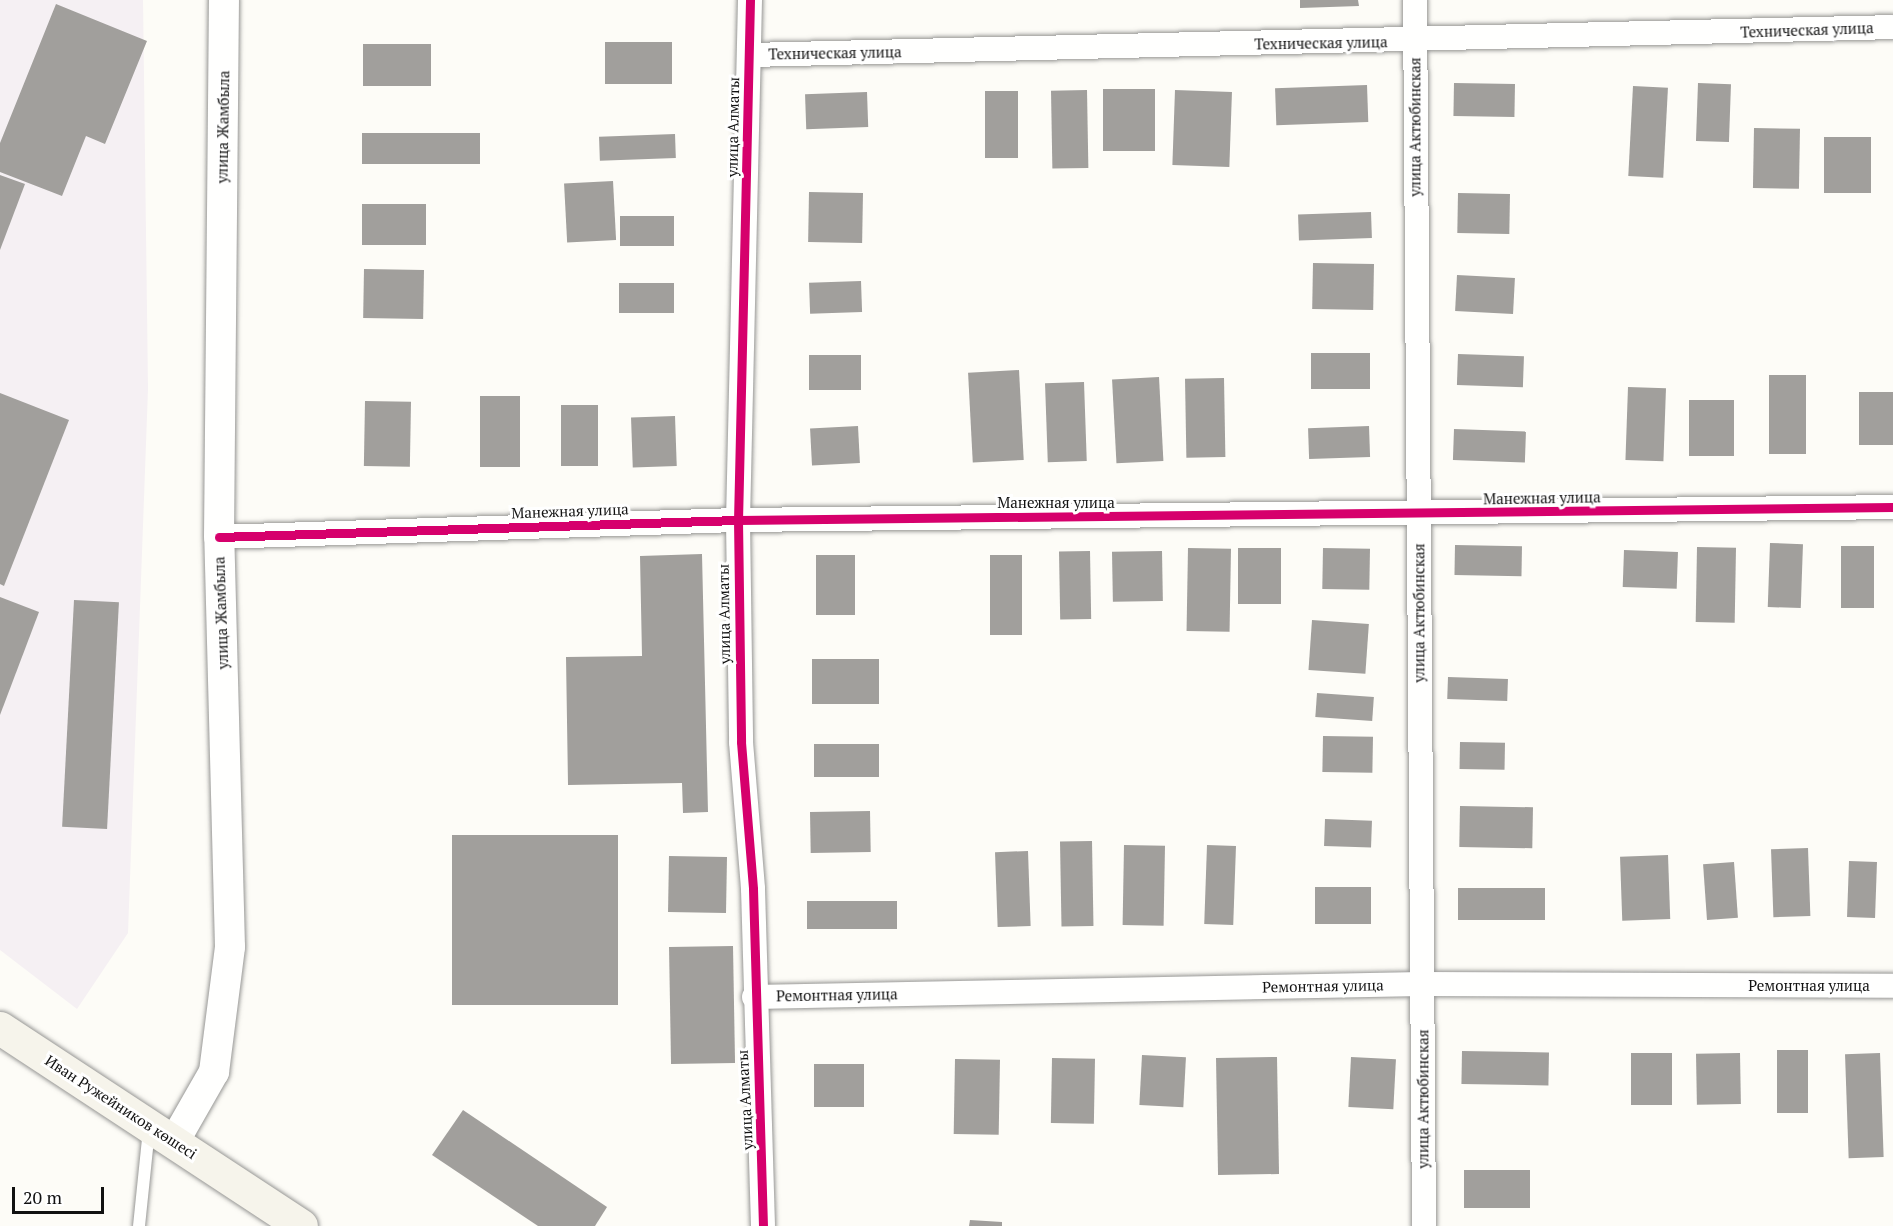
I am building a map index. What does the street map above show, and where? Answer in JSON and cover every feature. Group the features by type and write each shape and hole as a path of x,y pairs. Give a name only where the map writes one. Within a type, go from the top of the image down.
{"main road":[{"name":"Иван Ружейников көшесі","path":"0,1028 301,1226"}],"street":[{"name":"улица Жамбыла","path":"162,1134 214,1072 230,947 219,537 224,0"},
{"name":"улица Алматы","path":"750,0 738,520 741,742 753,889 754,997 763,1226"},
{"name":"улица Актюбинская","path":"1415,0 1424,1226"},
{"name":"Техническая улица","path":"750,55 1415,41 1893,27"},
{"name":"Манежная улица","path":"219,537 738,520 1419,515 1893,507"},
{"name":"Ремонтная улица","path":"754,997 1422,984 1893,986"}],"lane":[{"path":"139,1226 162,1134"}],"shaded area":[{"path":"0,0 143,0 148,389 128,933 77,1009 0,950"}],"building":[{"path":"1300,0 1358,0 1359,6 1300,8"},
{"path":"56,4 147,41 105,144 86,136 62,196 0,172 0,143"},
{"path":"605,42 672,42 672,84 605,84"},
{"path":"363,44 431,44 431,86 363,86"},
{"path":"1454,83 1515,84 1514,117 1453,116"},
{"path":"1698,83 1731,84 1729,142 1696,141"},
{"path":"1367,85 1368,122 1276,125 1275,88"},
{"path":"1633,86 1668,88 1663,178 1628,176"},
{"path":"1103,89 1155,89 1155,151 1103,151"},
{"path":"1087,90 1088,168 1052,169 1051,91"},
{"path":"1175,90 1232,92 1229,167 1172,165"},
{"path":"985,91 1018,91 1018,158 985,158"},
{"path":"867,92 868,127 806,129 805,94"},
{"path":"1754,128 1800,129 1799,189 1753,188"},
{"path":"362,133 480,133 480,164 362,164"},
{"path":"675,134 676,158 600,161 599,137"},
{"path":"1824,137 1871,137 1871,193 1824,193"},
{"path":"0,175 25,184 0,250"},
{"path":"613,181 616,240 567,242 564,184"},
{"path":"809,192 863,193 862,243 808,242"},
{"path":"1458,193 1510,194 1509,234 1457,233"},
{"path":"362,204 426,204 426,245 362,245"},
{"path":"1371,212 1372,238 1299,241 1298,215"},
{"path":"620,216 674,216 674,246 620,246"},
{"path":"1313,263 1374,264 1373,310 1312,309"},
{"path":"364,269 424,270 423,319 363,318"},
{"path":"1457,275 1515,278 1513,314 1455,311"},
{"path":"861,281 862,312 810,314 809,283"},
{"path":"619,283 674,283 674,313 619,313"},
{"path":"1311,353 1370,353 1370,389 1311,389"},
{"path":"1458,354 1524,356 1523,387 1457,385"},
{"path":"809,355 861,355 861,390 809,390"},
{"path":"1019,370 1024,460 973,463 968,373"},
{"path":"1769,375 1806,375 1806,454 1769,454"},
{"path":"1159,377 1163,461 1116,463 1112,379"},
{"path":"1224,378 1225,457 1186,458 1185,379"},
{"path":"1084,382 1087,461 1048,462 1045,383"},
{"path":"1628,387 1666,388 1663,461 1625,460"},
{"path":"1859,392 1893,392 1893,445 1859,445"},
{"path":"0,393 69,420 4,586 0,584"},
{"path":"480,396 520,396 520,467 480,467"},
{"path":"1689,400 1734,400 1734,456 1689,456"},
{"path":"365,401 411,402 410,467 364,466"},
{"path":"561,405 598,405 598,466 561,466"},
{"path":"675,416 677,466 633,468 631,418"},
{"path":"858,426 860,463 812,465 810,429"},
{"path":"1369,426 1370,457 1309,459 1308,428"},
{"path":"1454,429 1526,432 1525,462 1453,460"},
{"path":"1770,543 1803,544 1801,608 1768,607"},
{"path":"1455,545 1522,546 1521,576 1454,575"},
{"path":"1841,546 1874,546 1874,608 1841,608"},
{"path":"1697,547 1736,548 1735,623 1696,622"},
{"path":"1188,548 1231,549 1230,632 1187,631"},
{"path":"1238,548 1281,548 1281,604 1238,604"},
{"path":"1323,548 1370,549 1369,590 1322,589"},
{"path":"1624,550 1678,552 1677,589 1623,587"},
{"path":"1090,551 1091,619 1060,620 1059,552"},
{"path":"1162,551 1163,601 1113,602 1112,552"},
{"path":"702,554 708,812 683,813 682,783 568,785 566,657 642,656 640,556"},
{"path":"816,555 855,555 855,615 816,615"},
{"path":"990,555 1022,555 1022,635 990,635"},
{"path":"0,597 39,612 0,715"},
{"path":"74,600 119,602 107,829 62,827"},
{"path":"1312,620 1369,624 1365,674 1309,670"},
{"path":"812,659 879,659 879,704 812,704"},
{"path":"1448,677 1508,679 1507,701 1447,699"},
{"path":"1317,693 1374,697 1372,721 1315,717"},
{"path":"1323,736 1373,737 1372,773 1322,772"},
{"path":"1460,742 1505,743 1505,770 1460,769"},
{"path":"814,744 879,744 879,777 814,777"},
{"path":"1460,806 1533,807 1532,848 1459,847"},
{"path":"870,811 871,852 811,853 810,812"},
{"path":"1325,819 1372,821 1371,848 1324,846"},
{"path":"452,835 618,835 618,1005 452,1005"},
{"path":"1092,841 1093,926 1061,927 1060,842"},
{"path":"1124,845 1165,846 1164,926 1123,925"},
{"path":"1207,845 1236,846 1233,925 1204,924"},
{"path":"1808,848 1810,916 1773,917 1771,849"},
{"path":"1028,851 1031,926 998,927 995,852"},
{"path":"1668,855 1670,919 1622,921 1620,857"},
{"path":"669,856 727,857 726,913 668,912"},
{"path":"1849,861 1877,862 1875,918 1847,917"},
{"path":"1734,862 1738,918 1707,920 1703,864"},
{"path":"1315,887 1371,887 1371,924 1315,924"},
{"path":"1458,888 1545,888 1545,920 1458,920"},
{"path":"807,901 897,901 897,929 807,929"},
{"path":"733,946 735,1063 671,1064 669,947"},
{"path":"1777,1050 1808,1050 1808,1113 1777,1113"},
{"path":"1462,1051 1549,1053 1548,1086 1461,1084"},
{"path":"1631,1053 1672,1053 1672,1105 1631,1105"},
{"path":"1740,1053 1741,1104 1697,1105 1696,1054"},
{"path":"1880,1053 1884,1157 1849,1158 1845,1054"},
{"path":"1142,1055 1186,1057 1183,1107 1139,1105"},
{"path":"1277,1057 1279,1174 1218,1175 1216,1058"},
{"path":"1351,1057 1396,1059 1393,1109 1348,1107"},
{"path":"1052,1058 1095,1059 1094,1124 1051,1123"},
{"path":"955,1059 1000,1060 999,1135 954,1134"},
{"path":"814,1064 864,1064 864,1107 814,1107"},
{"path":"463,1110 607,1207 595,1226 538,1226 432,1155"},
{"path":"1464,1170 1530,1170 1530,1208 1464,1208"},
{"path":"970,1220 1002,1222 1002,1226 969,1226"}],"cycle path":[{"path":"750,0 738,520 741,742 753,889 763,1226"},
{"path":"219,537 738,520 1893,507"}]}
